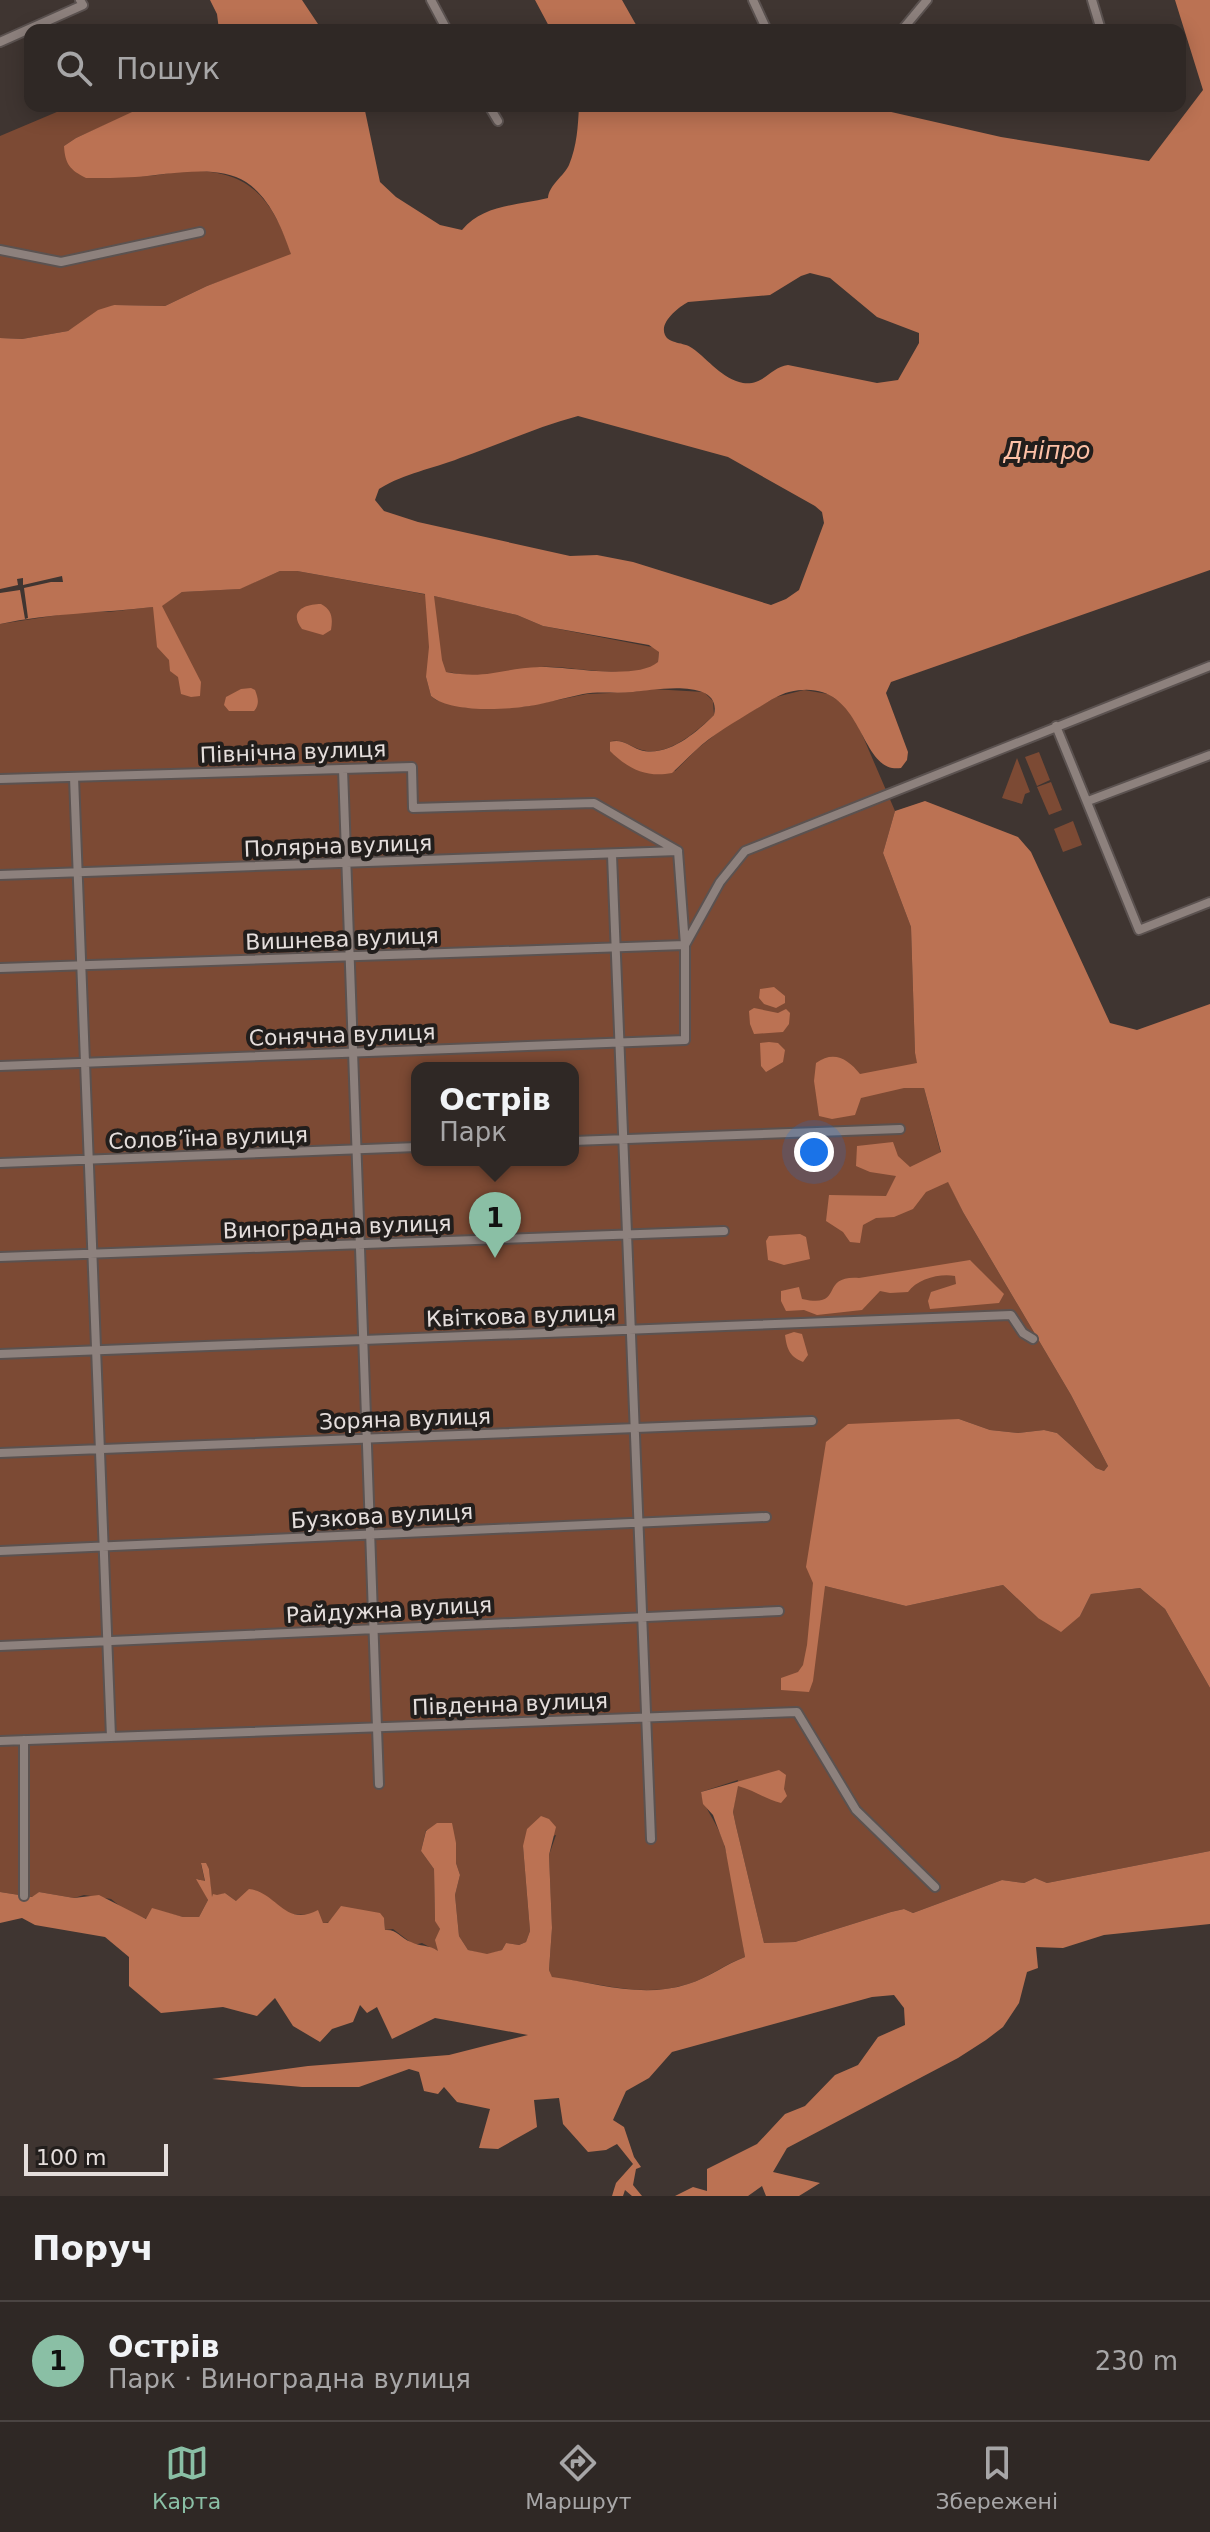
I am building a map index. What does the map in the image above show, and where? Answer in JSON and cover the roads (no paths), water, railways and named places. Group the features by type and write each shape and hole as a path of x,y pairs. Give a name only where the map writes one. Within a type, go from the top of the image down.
{"street":[{"path":"40,24 83,5 80,0"},
{"path":"431,0 444,24"},
{"path":"753,0 764,24"},
{"path":"910,24 927,0"},
{"path":"1092,0 1099,24"},
{"path":"0,42 24,31"},
{"path":"493,112 498,121"},
{"path":"0,250 61,262 200,232"},
{"path":"685,945 720,882 745,851 1210,666"},
{"path":"1056,726 1139,930 1210,902"},
{"path":"1088,801 1210,755"},
{"name":"Північна вулиця","path":"0,779 412,767 413,808 594,803 678,851"},
{"path":"343,769 379,1784"},
{"path":"74,777 111,1737"},
{"path":"678,851 685,945"},
{"name":"Полярна вулиця","path":"0,875 678,851"},
{"path":"612,855 651,1839"},
{"name":"Вишнева вулиця","path":"0,968 685,945"},
{"name":"Сонячна вулиця","path":"0,1066 685,1040 685,945"},
{"path":"579,1141 900,1129"},
{"name":"Соловʼїна вулиця","path":"0,1163 411,1147"},
{"name":"Виноградна вулиця","path":"0,1257 724,1231"},
{"name":"Квіткова вулиця","path":"0,1354 1011,1315 1023,1333 1033,1339"},
{"name":"Зоряна вулиця","path":"0,1453 812,1421"},
{"name":"Бузкова вулиця","path":"0,1551 766,1517"},
{"name":"Райдужна вулиця","path":"0,1646 779,1611"},
{"name":"Південна вулиця","path":"0,1741 797,1712 856,1810 935,1887"},
{"path":"24,1740 24,1896"}],"water":[{"path":"210,0 302,0 318,24 218,24"},
{"path":"535,0 622,0 636,24 548,24"},
{"name":"Дніпро","path":"1175,0 1210,0 1210,570 891,682 886,693 908,752 901,768 886,766 875,757 847,710 833,697 814,690 789,692 772,699 709,739 672,773 638,771 610,751 610,742 622,742 650,752 671,747 690,736 714,715 714,703 708,695 698,690 670,688 589,693 512,708 475,709 450,705 431,696 426,677 429,647 425,594 297,571 280,571 240,589 182,592 162,606 201,682 200,696 181,694 178,677 170,671 169,660 157,647 153,607 57,615 0,624 0,338 22,339 68,331 98,310 114,305 165,306 207,286 291,254 279,224 262,196 234,176 192,172 86,178 69,166 64,146 132,112 365,112 380,182 396,197 440,225 462,230 490,211 548,198 572,158 579,112 891,112 1001,137 1149,161 1203,90 1186,35 1186,24 1182,24","holes":["810,273 830,278 877,317 919,333 919,343 898,380 877,383 788,365 756,382 743,383 722,373 692,348 665,335 667,320 688,302 770,295","578,416 728,457 815,506 822,512 824,523 799,590 771,605 633,562 597,555 570,556 418,522 384,511 375,500 379,489 399,479","434,596 517,615 543,626 649,645 659,652 658,662 648,668 618,672 540,667 484,674 446,672"]},
{"path":"321,604 331,615 331,630 323,635 302,629 297,618 300,610"},
{"path":"251,688 258,698 254,711 229,711 224,705 226,697 241,689"},
{"path":"925,801 1018,837 1031,852 1110,1023 1137,1030 1210,1004 1210,1688 1165,1609 1140,1588 1091,1594 1080,1616 1061,1632 1038,1618 1003,1585 906,1606 825,1586 809,1692 781,1690 781,1678 798,1672 803,1665 807,1645 813,1583 806,1567 826,1442 848,1424 959,1419 990,1430 1018,1433 1044,1430 1057,1433 1096,1468 1104,1471 1108,1466 1071,1395 948,1182 926,1192 913,1209 894,1217 876,1218 863,1225 860,1243 850,1242 843,1232 826,1221 829,1195 886,1196 896,1176 870,1172 856,1166 857,1146 893,1142 898,1156 910,1167 941,1152 924,1088 904,1088 861,1098 855,1115 832,1119 819,1116 814,1081 816,1063 829,1057 846,1060 860,1074 917,1063 911,927 883,853 895,811"},
{"path":"774,987 785,996 785,1003 776,1008 764,1004 759,998 760,989"},
{"path":"754,1008 778,1013 786,1009 790,1013 789,1024 783,1032 754,1034 749,1011"},
{"path":"760,1043 778,1043 785,1050 783,1062 766,1072 761,1066"},
{"path":"800,1234 806,1237 810,1259 784,1265 768,1260 766,1241 769,1236"},
{"path":"970,1260 1004,1294 999,1303 930,1309 928,1301 931,1292 956,1284 955,1276 949,1275 923,1280 908,1292 880,1291 862,1310 817,1315 804,1310 786,1311 781,1301 781,1291 799,1287 802,1299 824,1300 839,1281 847,1278"},
{"path":"794,1332 802,1334 808,1355 803,1362 792,1355 787,1344 785,1335"},
{"path":"779,1770 786,1775 784,1789 787,1796 781,1803 738,1786 733,1812 764,1943 795,1942 904,1909 913,1913 1002,1880 1024,1883 1035,1878 1047,1883 1210,1851 1210,1924 1104,1935 1063,1948 1036,1947 1038,1968 1027,1972 1019,2003 1003,2027 958,2058 787,2148 773,2172 820,2183 799,2196 766,2196 762,2186 748,2196 675,2196 693,2187 707,2191 707,2169 757,2144 785,2114 805,2106 835,2075 858,2065 878,2037 905,2025 904,2008 894,1995 872,1997 672,2052 649,2078 626,2091 613,2120 624,2127 634,2157 641,2167 636,2169 633,2185 642,2196 632,2196 625,2190 623,2196 612,2196 616,2183 633,2164 617,2144 606,2150 588,2152 563,2124 559,2098 534,2100 537,2127 498,2149 479,2148 490,2109 457,2102 444,2087 438,2094 424,2091 419,2072 409,2069 359,2087 302,2087 212,2079 308,2066 449,2055 528,2035 435,2018 392,2039 377,2007 367,2013 360,2005 353,2022 332,2029 320,2042 293,2026 275,1998 257,2016 223,2007 161,2013 129,1986 129,1957 105,1937 35,1925 22,1918 0,1923 0,1892 32,1897 39,1892 74,1898 99,1895 146,1919 152,1908 183,1917 199,1917 208,1900 196,1879 205,1881 201,1863 206,1863 212,1897 213,1894 225,1893 236,1901 249,1889 267,1896 297,1915 318,1910 323,1923 328,1923 341,1906 380,1913 384,1918 385,1930 438,1951 435,1940 440,1929 435,1921 434,1869 421,1851 426,1831 437,1823 452,1823 460,1875 455,1895 459,1936 468,1950 487,1954 502,1950 506,1943 519,1945 526,1942 530,1931 523,1846 527,1829 541,1816 556,1827 549,1855 552,1928 549,1970 552,1977 637,1990 671,1988 695,1981 745,1957 725,1847 713,1815 703,1804 701,1792"}],"place":[{"name":"Острів","path":"495,1258"}]}
